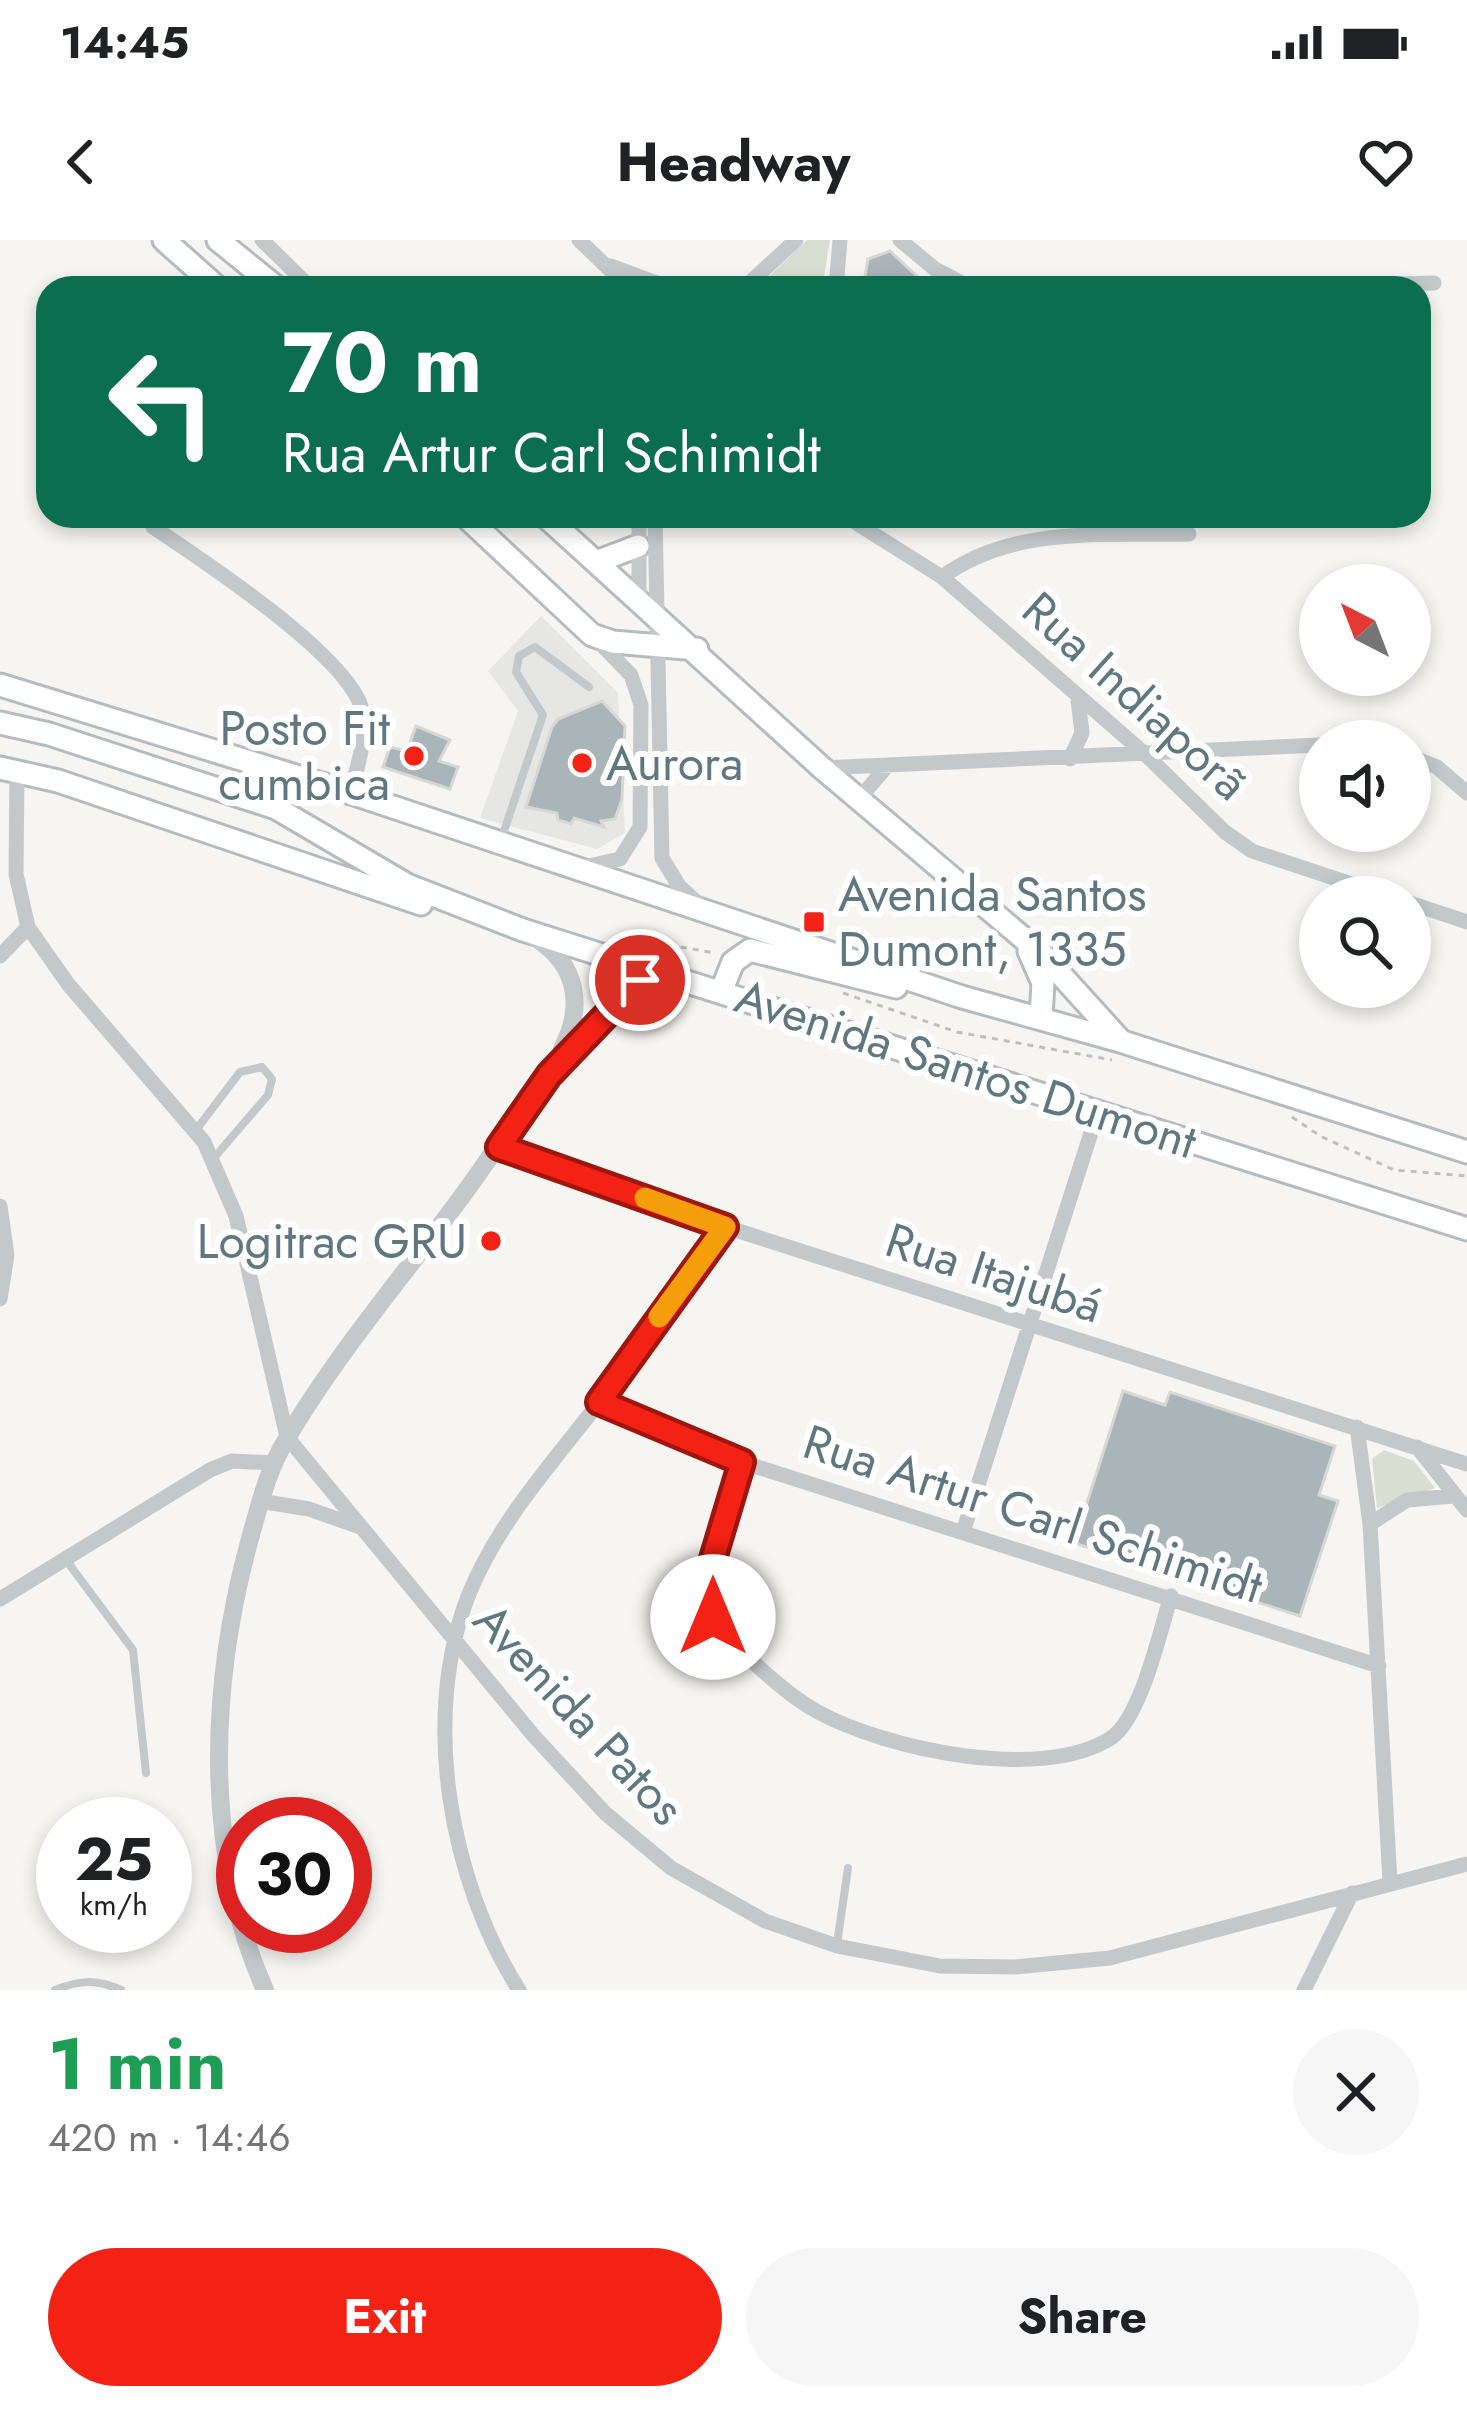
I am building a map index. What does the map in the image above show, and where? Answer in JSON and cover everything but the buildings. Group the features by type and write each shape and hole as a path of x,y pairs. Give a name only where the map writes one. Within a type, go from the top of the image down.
{"main road":[{"path":"164,240 204,276"},
{"path":"218,240 262,276"},
{"path":"478,528 592,635 697,649"},
{"path":"558,528 697,649 822,768 1060,972 1119,1050"},
{"path":"596,562 638,546"},
{"name":"Avenida Santos Dumont","path":"0,685 351,793 962,997 1041,1017 1119,1050 1467,1152"},
{"name":"Avenida Santos Dumont","path":"0,723 49,734 276,808 376,868 523,930 1467,1229"},
{"path":"9,769 426,906 460,906"},
{"path":"1022,940 1043,983 1041,1017"},
{"path":"721,992 736,957 760,950 883,985 962,997"}],"street":[{"path":"262,240 299,276"},
{"path":"578,240 618,276"},
{"path":"757,276 796,240"},
{"path":"900,240 952,276"},
{"path":"838,276 844,243"},
{"path":"608,265 638,276"},
{"path":"154,528 222,573 350,683 364,727 351,793"},
{"path":"639,528 639,599"},
{"path":"656,528 662,858 679,886 705,910"},
{"name":"Rua Indiaporã","path":"864,528 942,577 1145,754 1225,832 1252,850 1329,876"},
{"path":"942,577 965,560 1018,542 1190,533"},
{"path":"578,867 620,859 640,827 637,688 592,635"},
{"path":"1070,759 1082,733 1077,697"},
{"path":"822,768 1299,746"},
{"path":"859,799 888,765"},
{"path":"1431,765 1467,793"},
{"name":"Avenida Patos","path":"9,769 16,874 28,927 68,984 196,1130 212,1160 236,1216 287,1437 605,1813 671,1868 765,1922 836,1946 940,1966 1015,1967 1110,1958 1467,1864"},
{"path":"1431,910 1467,922"},
{"path":"0,956 28,927"},
{"path":"523,930 562,960 575,990 574,1027 549,1075"},
{"path":"265,1990 235,1905 220,1800 220,1704 230,1612 274,1463 287,1437 549,1075 622,993 658,970"},
{"path":"963,1532 1098,1111"},
{"name":"Rua Itajubá","path":"499,1147 725,1227 1467,1464"},
{"path":"0,1206 7,1255 0,1299"},
{"path":"519,1990 476,1905 457,1844 445,1760 457,1643 468,1597 496,1540 543,1468 599,1402 725,1227"},
{"name":"Rua Artur Carl Schimidt","path":"599,1402 742,1462 1379,1666"},
{"path":"1357,1427 1370,1524 1390,1882"},
{"path":"1415,1445 1467,1510"},
{"path":"0,1599 210,1470 232,1461 274,1463"},
{"path":"742,1462 712,1562 713,1617 733,1644 777,1684 818,1712 869,1734 929,1751 1030,1757 1080,1751 1111,1738 1131,1710 1171,1596"},
{"path":"1370,1524 1407,1500 1454,1496"},
{"path":"260,1501 309,1509 362,1528"},
{"path":"1304,1990 1352,1893"}],"lane":[{"path":"500,842 543,715 516,672 519,656 535,647 589,687"},
{"path":"196,1130 240,1072 262,1067 272,1079 268,1096 212,1160"},
{"path":"65,1559 134,1650 146,1773"},
{"path":"836,1946 848,1868"},
{"path":"55,1990 77,1981 104,1982 121,1990"}],"path":[{"path":"669,945 736,957"},
{"path":"828,986 957,1032 1119,1050"},
{"path":"1287,1114 1394,1170 1467,1176"}],"shaded area":[{"path":"807,240 830,240 824,276 770,276"},
{"path":"541,616 618,693 625,833 597,849 480,818 518,711 488,671"},
{"path":"1384,1450 1414,1461 1435,1488 1377,1508 1372,1459"}],"slow traffic":[{"path":"645,1198 725,1227 659,1317"}],"place":[{"name":"Posto Fit cumbica","path":"414,756"},
{"name":"Aurora","path":"582,763"},
{"name":"Avenida Santos Dumont, 1335","path":"814,922"},
{"name":"Logitrac GRU","path":"491,1241"}],"route":[{"path":"640,980 609,1006 549,1075 499,1147 725,1227 599,1402 742,1462 712,1562 713,1617"}]}
